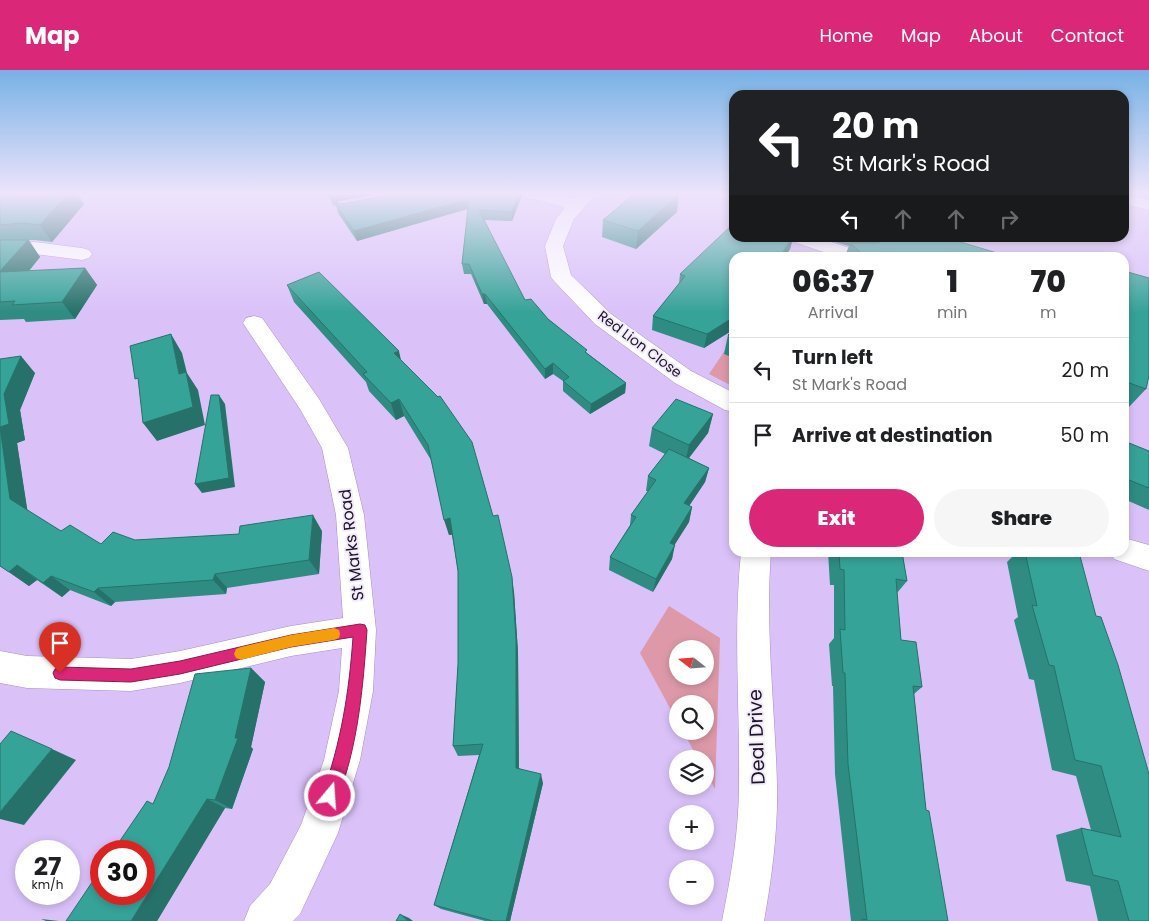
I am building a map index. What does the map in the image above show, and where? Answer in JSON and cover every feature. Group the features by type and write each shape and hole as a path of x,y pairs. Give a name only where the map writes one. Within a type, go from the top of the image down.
{"street":[{"name":"Red Lion Close","path":"559,233 554,246 561,277 603,319 683,377 729,401"},
{"path":"813,242 844,252"},
{"path":"0,250 35,248 82,254"},
{"name":"St Marks Road","path":"254,324 310,405 335,448 350,514 360,630 356,690 342,760 318,833 285,898 265,921"},
{"path":"1129,552 1149,558"},
{"name":"Deal Drive","path":"743,921 754,847 758,787 752,607 756,557"},
{"path":"0,667 36,672 131,675 180,667 291,641 360,630"}],"shaded area":[{"path":"729,344 729,384 709,374"},
{"path":"669,606 720,638 715,789 714,750 693,750 688,740 714,740 714,695 669,695 669,706 640,653"}],"building":[{"path":"465,233 491,233 525,300 531,299 548,319 587,350 585,352 626,383 591,404 563,381 569,377 553,363 545,369 485,294 482,294 469,264 462,264"},
{"path":"724,233 729,233 729,242 789,242 783,252 729,252 729,320 707,334 653,316 685,276 680,274"},
{"path":"0,240 28,240 0,271"},
{"path":"960,242 994,252 860,252 850,243"},
{"path":"85,268 62,302 12,305 15,301 0,302 0,272"},
{"path":"319,272 399,351 394,353 438,397 440,396 472,442 493,516 498,515 512,577 516,639 516,768 541,774 506,921 493,921 434,905 483,744 453,746 458,664 458,571 450,518 444,520 428,445 399,399 391,403 363,374 367,372 287,285"},
{"path":"1129,272 1149,278 1149,376 1146,389 1129,383"},
{"path":"171,334 179,374 186,372 193,407 143,423 138,378 135,379 130,346"},
{"path":"21,356 4,394 9,424 0,427 0,359"},
{"path":"211,395 219,395 229,478 195,484"},
{"path":"676,399 713,414 689,445 652,428"},
{"path":"0,427 10,499 61,531 70,525 101,544 113,532 135,540 239,534 240,526 313,515 309,560 215,574 213,580 98,588 94,592 51,576 43,583 17,565 9,572 0,566"},
{"path":"1129,443 1149,451 1149,488 1129,480"},
{"path":"669,449 709,468 684,503 692,507 670,543 675,545 656,579 610,557 636,517 631,515 656,480 648,476"},
{"path":"839,557 903,557 907,581 896,579 901,640 916,642 922,687 913,686 926,810 929,811 948,921 862,921 862,919 867,920 848,764 845,673 843,673 840,629 845,630 844,570 840,569"},
{"path":"1026,557 1080,557 1096,616 1101,617 1118,665 1149,774 1149,921 1129,921 1118,881 1093,875 1081,828 1121,837 1101,766 1075,760 1054,666 1049,665 1032,605 1037,606"},
{"path":"251,668 235,738 238,738 215,800 207,799 155,882 155,840 120,840 147,801 153,804 169,767 195,674"},
{"path":"11,731 52,749 0,812 0,744"},
{"path":"90,885 90,905 141,905 131,921 66,921 77,905 80,905 80,900"},
{"path":"400,914 408,921 396,921"}],"slow traffic":[{"path":"241,654 291,641 334,634"}],"route":[{"path":"60,673 131,675 180,667 291,641 360,630 356,690 342,760 330,796"}]}
